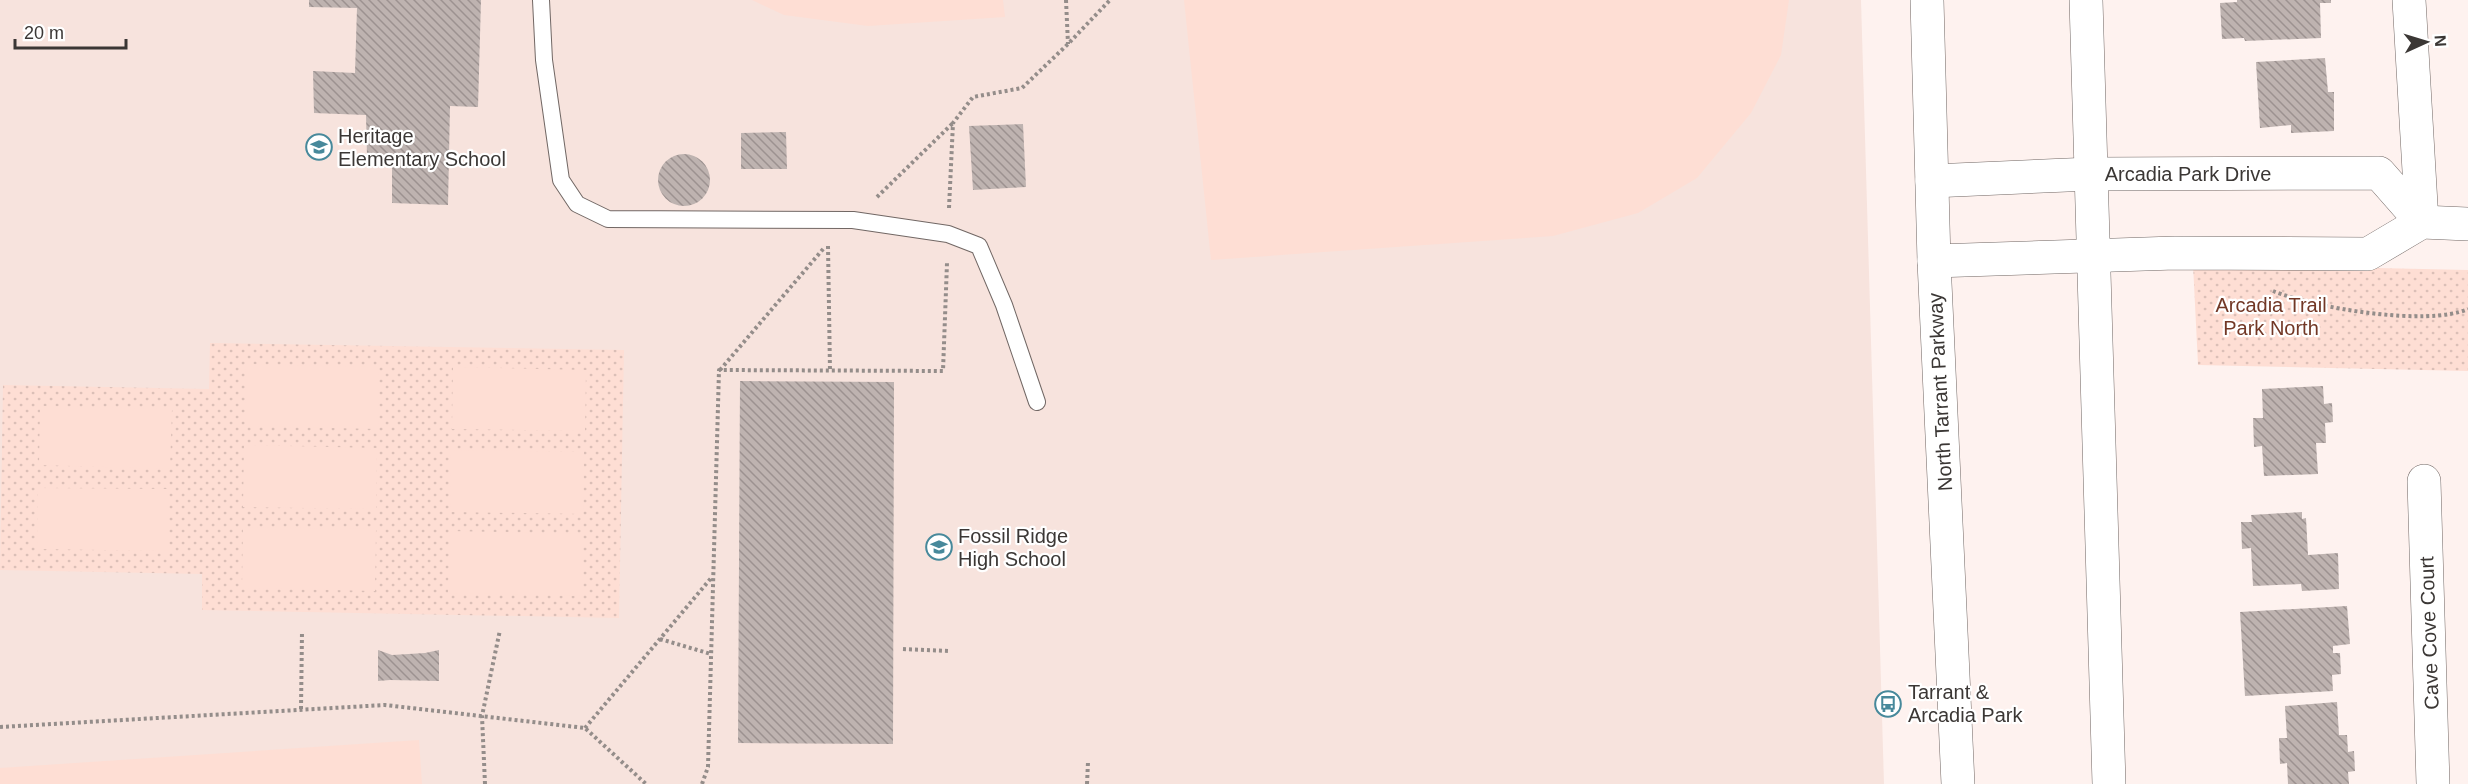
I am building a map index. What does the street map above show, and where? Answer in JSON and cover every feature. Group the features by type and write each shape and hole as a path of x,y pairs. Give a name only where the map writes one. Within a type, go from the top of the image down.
{"street":[{"name":"North Tarrant Parkway","path":"1927,0 1935,261 1958,784"},
{"path":"2086,0 2109,784"},
{"path":"2409,0 2422,222"},
{"name":"Arcadia Park Drive","path":"1932,181 2091,174 2379,173 2422,222"},
{"path":"1935,261 2093,255 2368,254 2422,222 2468,224"},
{"name":"Cave Cove Court","path":"2424,481 2433,784"}],"lane":[{"path":"540,0 544,60 561,180 577,204 608,219 853,220 948,234 979,246 1004,305 1037,402"}],"path":[{"path":"1066,0 1068,45"},
{"path":"702,784 708,767 719,370 942,371 953,123 973,97 1022,88 1068,45 1110,0"},
{"path":"828,244 830,371"},
{"path":"2272,291 2292,299 2353,311 2393,315 2430,315 2468,309"},
{"path":"585,728 713,576"},
{"path":"485,784 482,716 500,630"},
{"path":"301,709 302,632"},
{"path":"660,639 711,654"},
{"path":"903,649 948,651"},
{"path":"0,727 385,705 585,728 646,784"},
{"path":"1087,784 1088,762"}],"shaded area":[{"name":"Fossil Ridge High School","path":"0,0 1861,0 1884,784 0,784"}],"green space":[{"path":"752,0 1003,0 1005,17 868,26 784,15"},
{"path":"1184,0 1789,0 1781,55 1751,113 1697,178 1638,213 1553,236 1211,260"},
{"name":"Arcadia Trail Park North","path":"2193,264 2468,270 2468,371 2198,365"},
{"path":"210,343 624,350 619,618 202,610 202,574 0,570 3,385 209,389"},
{"path":"246,364 379,367 378,429 245,426"},
{"path":"453,367 586,370 585,431 452,429"},
{"path":"40,406 172,409 170,469 39,465"},
{"path":"244,445 377,448 376,509 243,507"},
{"path":"451,450 584,452 583,514 450,512"},
{"path":"38,488 169,489 169,551 37,549"},
{"path":"243,527 376,529 375,591 242,588"},
{"path":"450,531 582,534 582,596 448,593"},
{"path":"419,740 422,784 0,784 0,768"}],"building":[{"path":"309,0 481,0 478,107 450,106 448,205 392,203 392,158 367,157 366,115 314,113 313,71 355,73 357,8 309,7"},
{"path":"2237,0 2331,0 2331,3 2320,3 2321,38 2245,41 2244,38 2222,39 2220,3 2237,2"},
{"path":"2325,58 2328,92 2334,92 2334,131 2291,133 2291,125 2260,128 2256,62"},
{"path":"1023,124 1026,187 973,190 969,126"},
{"path":"786,132 787,169 741,169 741,133"},
{"path":"679,154 689,154 703,161 710,180 703,199 689,206 679,206 669,202 662,195 658,185 658,175 662,165 669,158"},
{"path":"740,381 894,382 893,744 738,743"},
{"path":"2323,386 2324,404 2332,403 2333,422 2325,423 2326,443 2316,443 2318,474 2264,476 2262,446 2254,447 2253,418 2263,418 2262,389"},
{"path":"2302,512 2302,519 2306,518 2308,555 2338,553 2339,589 2302,591 2301,584 2253,586 2251,548 2242,549 2241,522 2252,522 2251,515"},
{"path":"2347,606 2350,644 2333,646 2333,653 2340,653 2341,674 2332,675 2333,691 2245,696 2240,612"},
{"path":"378,650 392,655 439,650 439,681 378,681"},
{"path":"2337,702 2339,735 2347,735 2348,752 2354,751 2355,771 2348,772 2349,784 2288,784 2287,763 2280,764 2279,738 2287,738 2285,706"}],"place":[{"name":"Heritage Elementary School","path":"319,147"},
{"name":"Fossil Ridge High School","path":"939,547"},
{"name":"Tarrant & Arcadia Park","path":"1888,704"}]}
